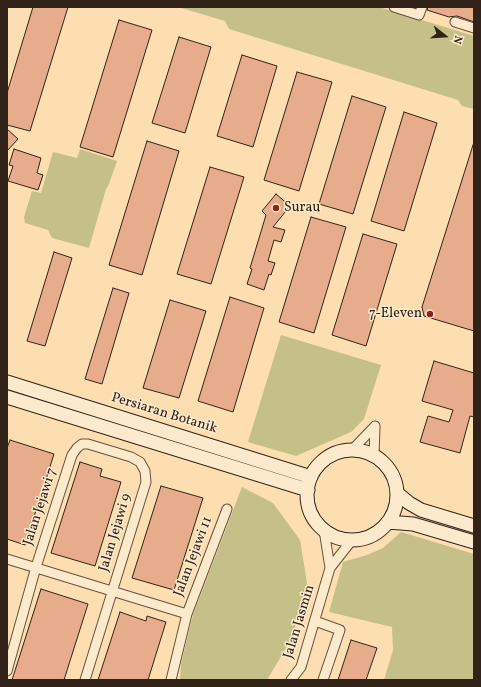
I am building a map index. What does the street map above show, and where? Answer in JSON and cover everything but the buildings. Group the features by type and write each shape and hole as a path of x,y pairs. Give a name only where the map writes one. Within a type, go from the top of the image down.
{"main road":[{"name":"Persiaran Botanik","path":"7,382 311,477"},
{"path":"7,397 308,490"},
{"path":"352,450 363,451 383,462 390,471 395,481 397,493 395,508 388,522 378,532 366,538 352,540 337,538 317,524 311,512 308,499 308,490 311,477 318,466 328,458 340,452 352,450"},
{"path":"397,493 421,510 474,526"},
{"path":"388,522 413,524 474,542"}],"street":[{"path":"394,7 421,11"},
{"path":"455,22 474,28"},
{"path":"352,450 375,426 374,456"},
{"name":"Jalan Jejawi 9","path":"72,456 77,448 82,444 88,444 131,457 140,462 145,471 146,482 85,680"},
{"name":"Jalan Jejawi 7","path":"7,671 36,567 72,456"},
{"name":"Jalan Jejawi 11","path":"171,680 187,614 227,509"},
{"name":"Jalan Jasmin","path":"324,530 330,568"},
{"name":"Jalan Jasmin","path":"291,680 302,667 330,568 352,540"},
{"path":"7,559 187,614"},
{"path":"315,621 340,630 323,680"},
{"path":"299,680 302,667"}],"shaded area":[{"path":"178,7 379,7 474,36 474,109 462,106 458,100 229,29 225,21"},
{"path":"80,149 117,161 106,189 89,248 52,238 48,230 25,223 24,217 32,191 41,193 53,152 77,158"},
{"path":"281,335 381,365 364,419 351,432 296,456 248,442"},
{"path":"242,487 273,503 300,540 307,583 292,638 267,680 180,680 181,664 193,615"},
{"path":"401,532 474,554 474,680 384,680 393,650 392,627 329,612 343,562 367,555 383,548"}],"place":[{"name":"Surau","path":"276,208"},
{"name":"7-Eleven","path":"430,314"}]}
